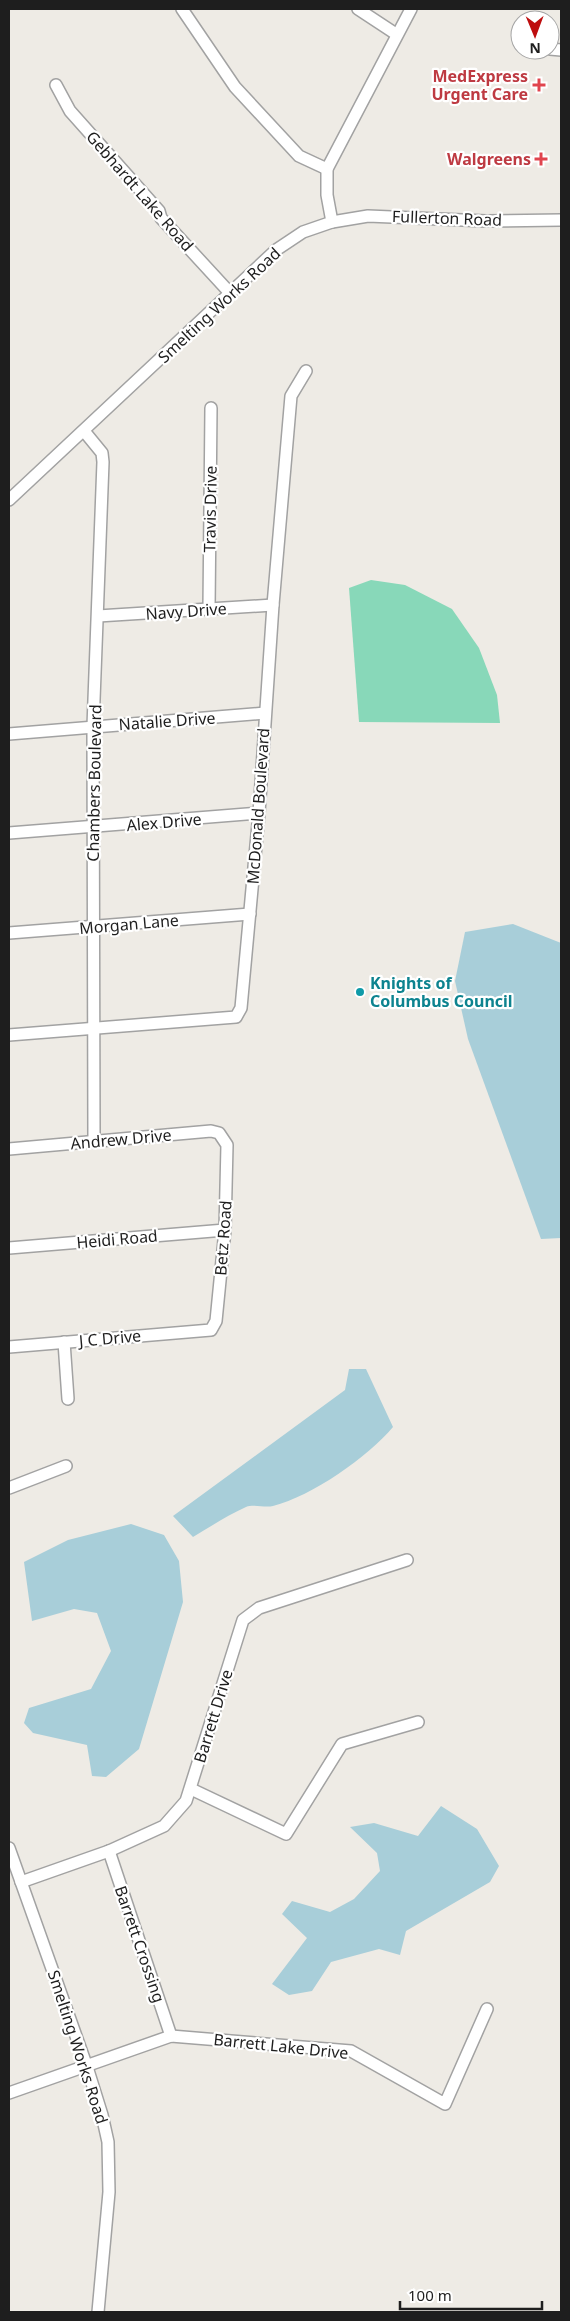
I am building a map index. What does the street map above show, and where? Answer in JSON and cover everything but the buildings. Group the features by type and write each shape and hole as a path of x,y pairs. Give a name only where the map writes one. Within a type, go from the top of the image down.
{"street":[{"path":"182,9 235,87 299,156 327,169"},
{"path":"358,9 396,34"},
{"path":"332,222 327,195 327,169 396,34 411,9"},
{"name":"Gebhardt Lake Road","path":"56,85 70,111 159,211 161,218 230,293"},
{"name":"Fullerton Road","path":"332,222 368,216 486,221 561,220"},
{"name":"Smelting Works Road","path":"9,500 276,250 303,232 332,222"},
{"name":"McDonald Boulevard","path":"9,1035 236,1017 241,1008 259,813 273,605 291,396 306,371"},
{"name":"Travis Drive","path":"209,609 211,408"},
{"name":"Chambers Boulevard","path":"84,431 102,453 104,462 93,726 94,1141"},
{"name":"Navy Drive","path":"98,616 273,605"},
{"name":"Natalie Drive","path":"9,734 265,714"},
{"name":"Alex Drive","path":"9,833 259,813"},
{"name":"Morgan Lane","path":"9,934 250,914"},
{"name":"Andrew Drive","path":"9,1149 211,1131 219,1133 227,1145"},
{"name":"Betz Road","path":"211,1330 216,1320 226,1230 227,1145"},
{"name":"Heidi Road","path":"9,1248 226,1230"},
{"name":"J C Drive","path":"9,1347 211,1330"},
{"path":"64,1342 68,1399"},
{"path":"9,1488 66,1466"},
{"name":"Barrett Drive","path":"21,1882 109,1851 164,1826 186,1801 243,1620 259,1608 407,1560"},
{"path":"191,1789 286,1834 342,1744 418,1722"},
{"name":"Smelting Works Road","path":"9,1848 87,2067 102,2115 108,2142 110,2192 98,2312"},
{"name":"Barrett Crossing","path":"109,1851 171,2036"},
{"name":"Barrett Lake Drive","path":"11,2093 171,2036 351,2051 445,2104 488,2009"},
{"path":"9,2080 11,2093"}],"green space":[{"path":"371,580 405,585 452,609 479,648 497,695 500,723 359,722 349,588"}],"water":[{"path":"513,924 561,943 561,1238 541,1239 468,1039 455,981 465,932"},
{"path":"349,1369 366,1369 393,1427 369,1451 322,1485 305,1494 273,1506 246,1507 193,1537 173,1516 345,1390"},
{"path":"131,1524 164,1535 179,1561 183,1602 139,1749 106,1777 92,1776 87,1745 33,1733 24,1723 29,1708 91,1689 111,1651 97,1613 74,1609 32,1621 24,1562 68,1540"},
{"path":"441,1806 477,1829 499,1866 490,1882 406,1931 400,1955 379,1949 331,1962 312,1991 289,1995 272,1984 307,1938 282,1914 292,1901 330,1912 354,1899 380,1871 377,1853 350,1827 374,1823 418,1836"}],"place":[{"name":"MedExpress Urgent Care","path":"539,85"},
{"name":"Walgreens","path":"541,159"},
{"name":"Knights of Columbus Council","path":"360,992"}]}
